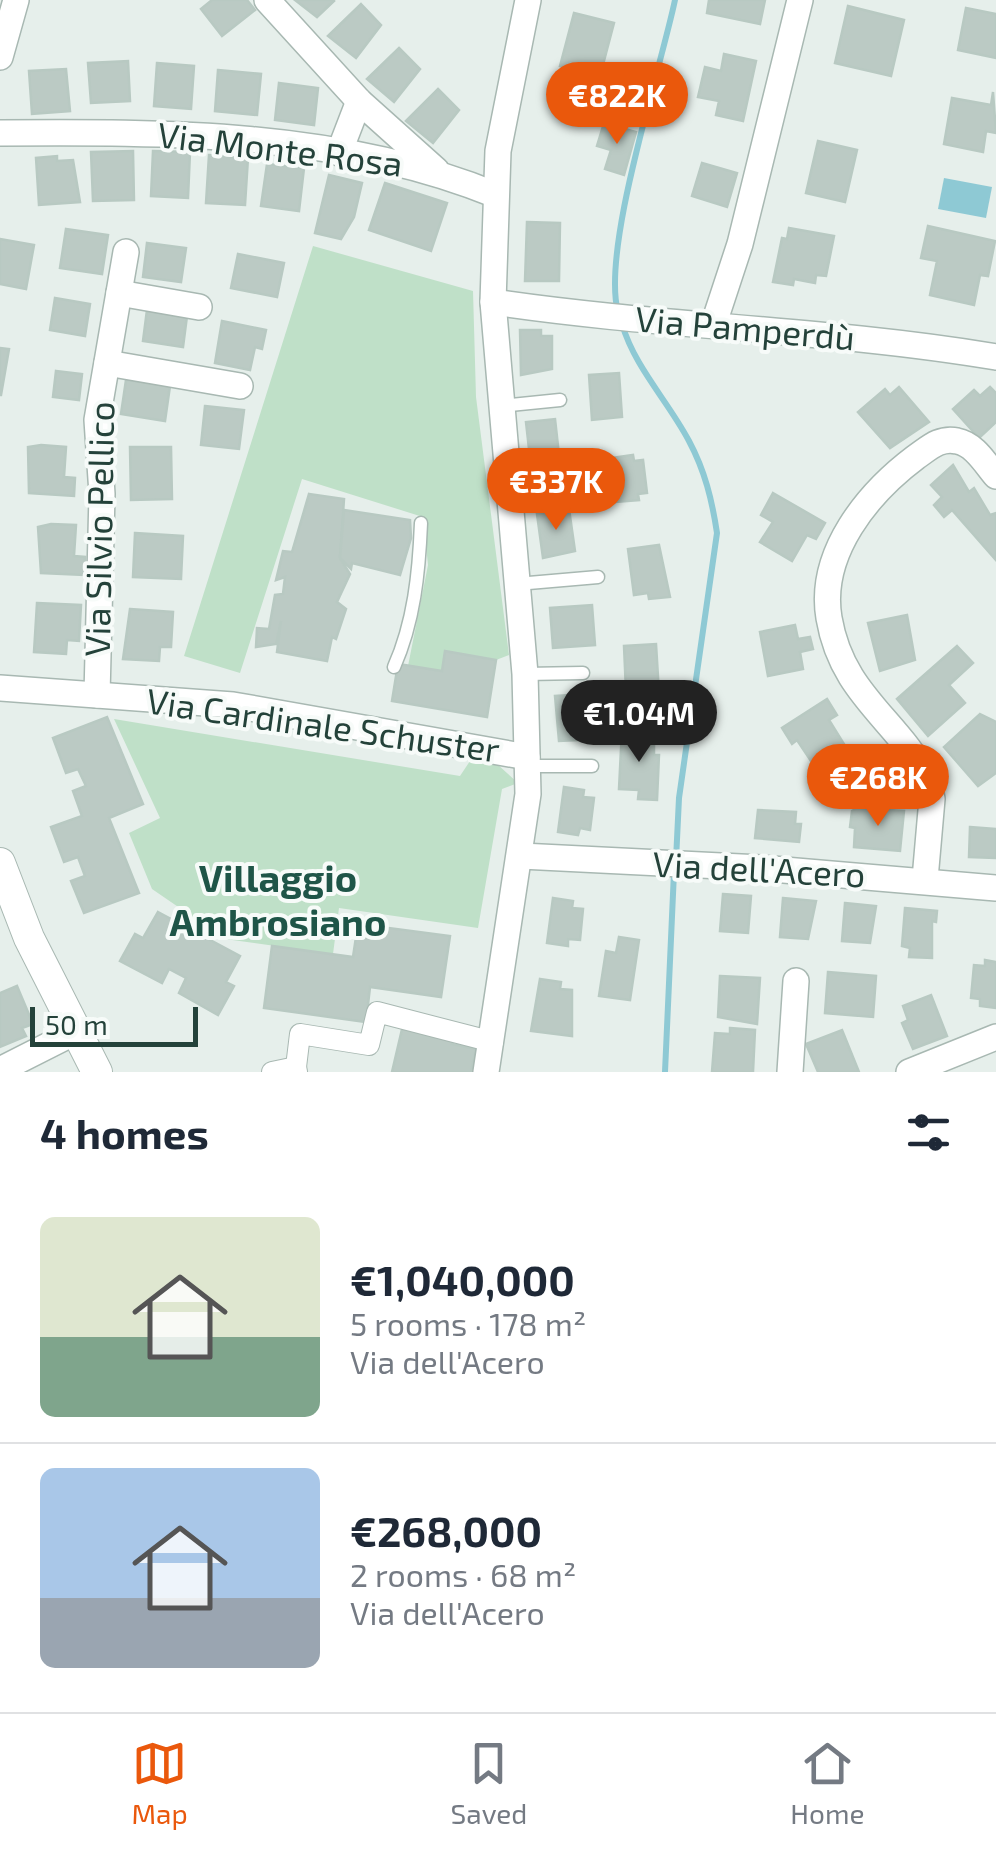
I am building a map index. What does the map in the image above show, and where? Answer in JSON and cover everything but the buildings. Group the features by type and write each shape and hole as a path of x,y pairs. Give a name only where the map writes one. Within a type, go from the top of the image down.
{"street":[{"path":"0,57 16,0"},
{"path":"266,0 359,101 436,170"},
{"path":"486,1072 521,856 527,761 525,674 493,302 496,195 504,111 528,0"},
{"path":"714,323 740,244 800,0"},
{"path":"339,153 359,101"},
{"name":"Via Monte Rosa","path":"0,134 193,132 436,170 496,195"},
{"name":"Via Silvio Pellico","path":"97,695 102,494 97,420 126,252"},
{"path":"119,293 199,307"},
{"name":"Via Pamperdù","path":"493,302 606,318 714,323 996,356"},
{"name":"Via Silvio Pellico","path":"107,364 240,386"},
{"path":"924,879 932,794 928,779 850,677 831,629 828,593 837,556 864,505 935,443 953,440 969,446 996,476"},
{"name":"Via Cardinale Schuster","path":"0,688 233,706 527,761"},
{"name":"Via dell'Acero","path":"521,856 924,879 996,888"},
{"path":"3,882 97,1072"},
{"path":"790,1072 796,981"},
{"path":"272,1072 297,1070 300,1034 369,1045 377,1012 492,1042"},
{"path":"0,1070 75,1032"},
{"path":"910,1072 996,1037"}],"lane":[{"path":"500,406 560,400"},
{"path":"508,490 586,482"},
{"path":"394,668 406,640 419,567 421,523"},
{"path":"517,584 598,577"},
{"path":"525,674 584,673"},
{"path":"527,761 592,766"}],"green space":[{"path":"313,246 473,291 476,397 509,655 496,660 446,651 442,671 408,666 428,565 423,517 302,479 240,673 184,656"},
{"path":"114,719 460,776 472,758 497,764 518,783 502,789 478,928 339,908 333,954 225,939 152,889 129,833 160,818"}],"water":[{"path":"944,178 992,187 986,218 938,209"}],"waterway":[{"path":"618,312 615,283 625,205 675,0"},
{"path":"622,324 643,370 695,452 717,533 679,798 676,860"},
{"path":"665,1072 674,872"}],"district":[{"name":"Villaggio Ambrosiano","path":"278,901"}]}
